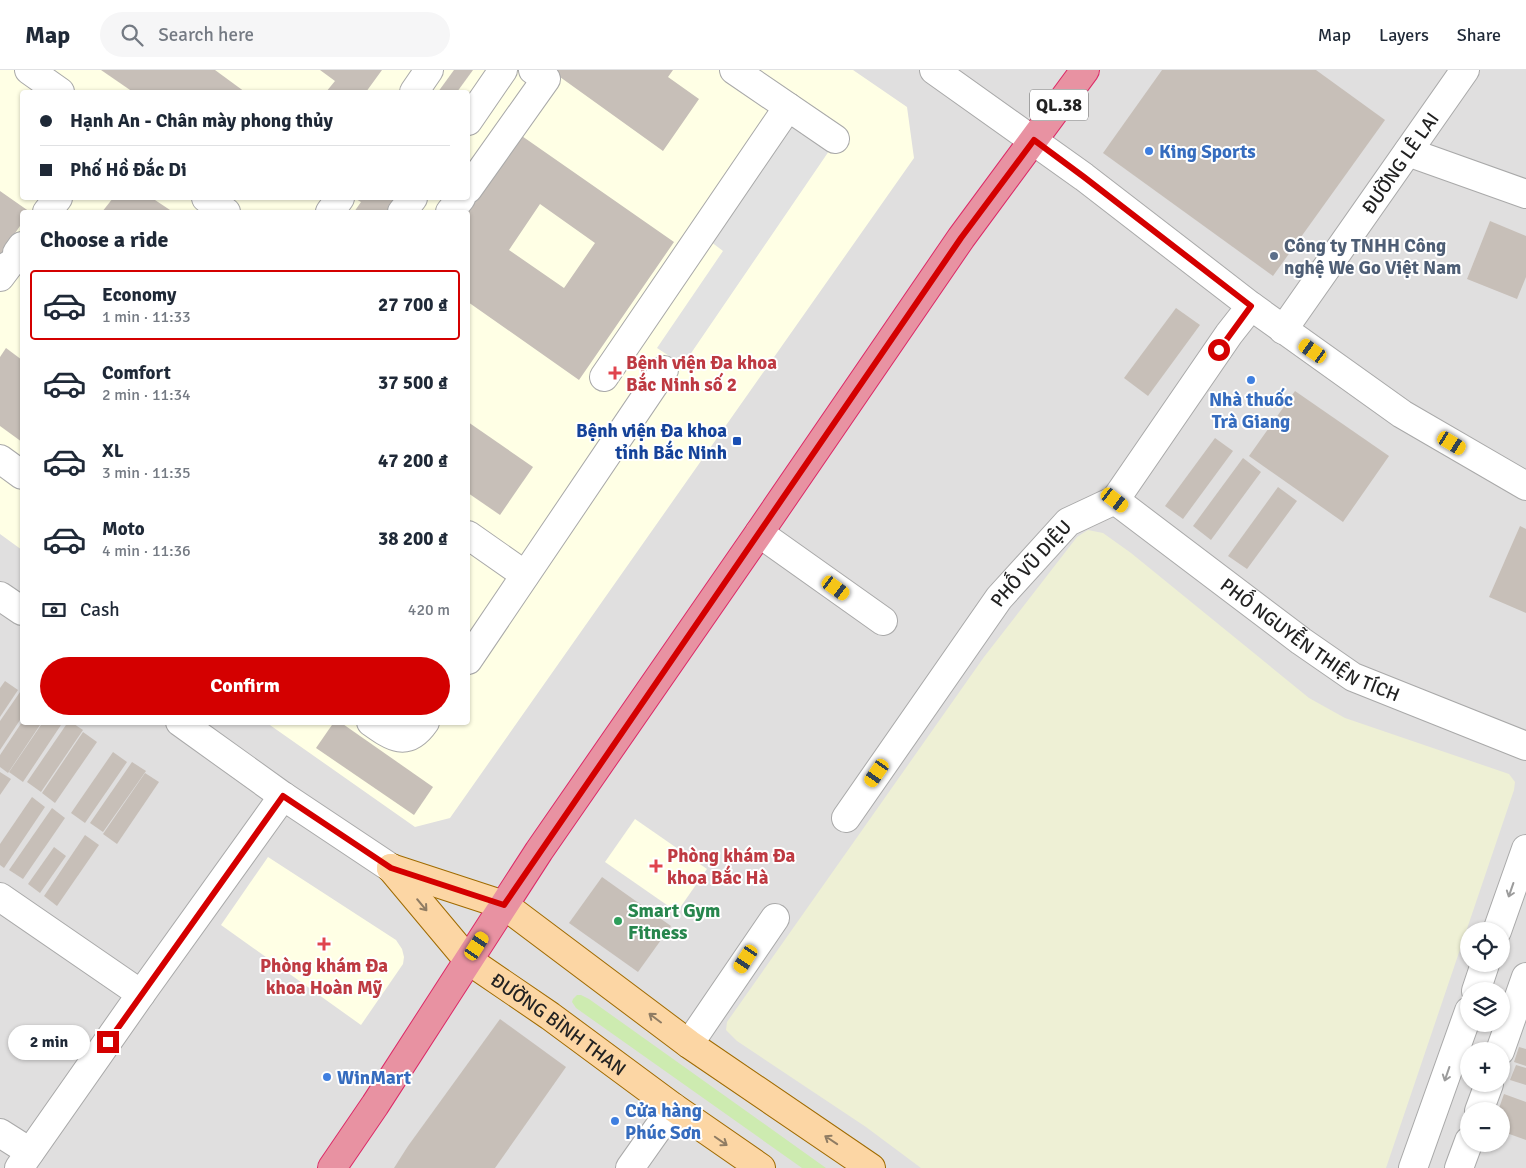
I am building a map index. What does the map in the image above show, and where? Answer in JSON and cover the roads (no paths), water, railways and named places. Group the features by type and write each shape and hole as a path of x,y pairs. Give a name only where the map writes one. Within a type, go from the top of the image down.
{"highway":[{"name":"QL.38","path":"332,1168 504,905 961,238 1085,70"}],"main road":[{"path":"391,868 504,905 689,1044 871,1168"},
{"name":"ĐƯỜNG BÌNH THAN","path":"391,868 468,960 550,1016 673,1107 761,1168"}],"street":[{"path":"29,70 57,90"},
{"path":"415,90 429,70"},
{"path":"470,118 504,70"},
{"path":"470,186 546,79 533,70"},
{"path":"734,70 835,139"},
{"path":"934,70 1034,140 1251,306 1402,414 1526,486"},
{"name":"ĐƯỜNG LÊ LAI","path":"1284,330 1465,70"},
{"path":"604,377 788,107"},
{"path":"1408,152 1526,194"},
{"path":"49,210 56,200"},
{"path":"209,200 223,210"},
{"path":"404,210 411,200"},
{"path":"452,210 459,200"},
{"path":"1115,500 1251,306"},
{"path":"470,657 664,370"},
{"path":"0,459 20,474"},
{"name":"PHỐ NGUYỄN THIỆN TÍCH","path":"1115,500 1301,641 1353,677 1526,746"},
{"name":"PHỐ VŨ DIỆU","path":"846,818 999,598 1068,522 1115,500"},
{"path":"759,533 882,622"},
{"path":"470,536 525,575"},
{"path":"0,596 20,611"},
{"name":"ĐƯỜNG BÌNH THAN","path":"184,725 283,796 391,868"},
{"path":"375,725 387,734 398,738 408,738 418,732 423,725"},
{"path":"0,1132 24,1160 283,796"},
{"path":"1500,922 1526,849"},
{"path":"0,897 141,994"},
{"path":"689,1044 775,918"},
{"path":"1503,1042 1526,977"},
{"path":"1414,1168 1462,1032"},
{"path":"630,1168 673,1107"},
{"path":"1459,1168 1465,1152"}],"place":[{"name":"King Sports","path":"1149,151"},
{"name":"Công ty TNHH Công nghệ We Go Việt Nam","path":"1274,256"},
{"name":"Bệnh viện Đa khoa Bắc Ninh số 2","path":"615,373"},
{"name":"Nhà thuốc Trà Giang","path":"1251,380"},
{"name":"Bệnh viện Đa khoa tỉnh Bắc Ninh","path":"737,441"},
{"name":"Phòng khám Đa khoa Bắc Hà","path":"656,866"},
{"name":"Smart Gym Fitness","path":"618,921"},
{"name":"Phòng khám Đa khoa Hoàn Mỹ","path":"324,944"},
{"name":"WinMart","path":"327,1077"},
{"name":"Cửa hàng Phúc Sơn","path":"615,1121"}]}
